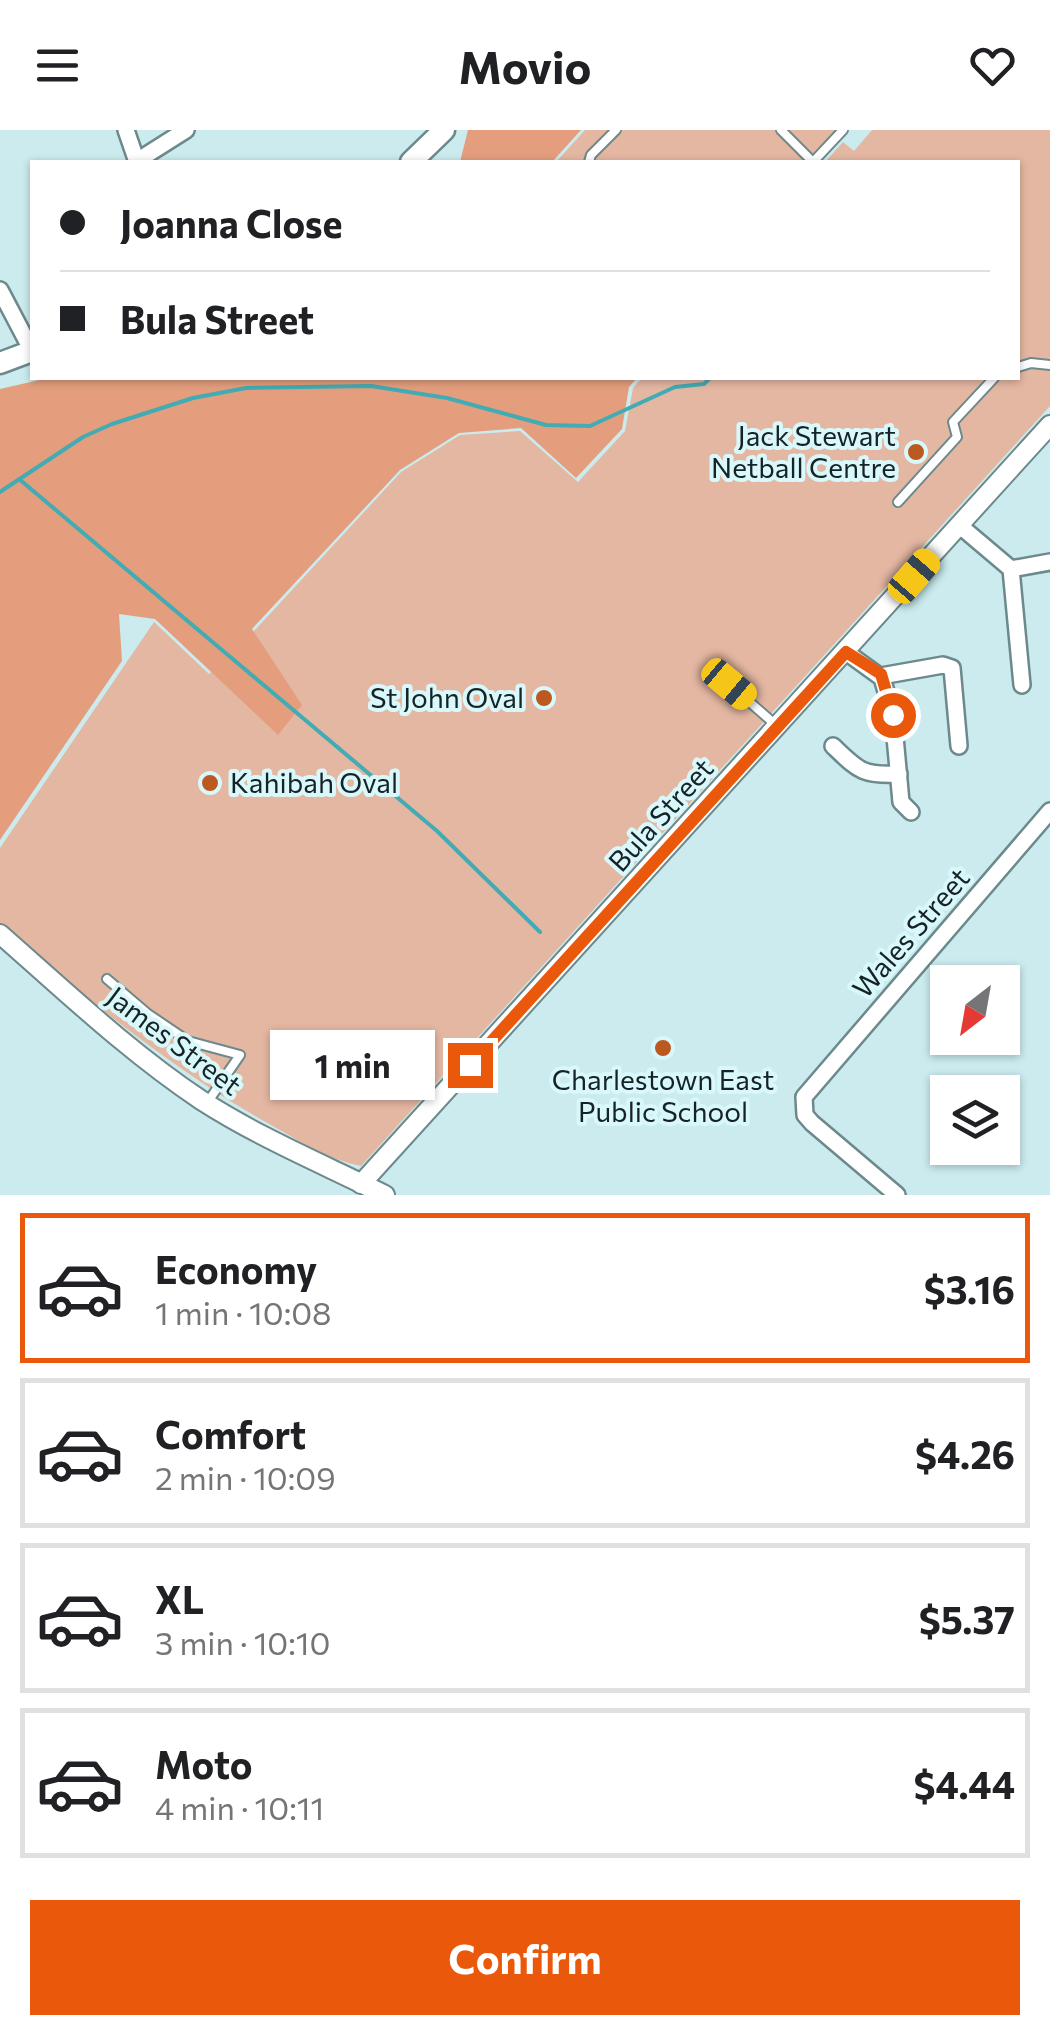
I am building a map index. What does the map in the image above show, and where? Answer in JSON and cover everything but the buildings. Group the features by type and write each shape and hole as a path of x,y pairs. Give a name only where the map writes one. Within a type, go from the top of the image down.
{"main road":[{"path":"412,160 444,130"},
{"path":"0,363 30,352"}],"street":[{"path":"126,130 136,160"},
{"path":"140,160 186,130"},
{"path":"0,290 30,347"},
{"name":"Bula Street","path":"356,1189 1050,425"},
{"path":"958,525 1011,569 1022,685"},
{"path":"1011,569 1050,562"},
{"path":"846,652 882,676 893,715 901,802 910,812"},
{"path":"882,676 943,664 952,668 958,746"},
{"path":"833,746 862,772 874,776 898,774"},
{"name":"Wales Street","path":"897,1195 804,1114 802,1106 810,1088 1049,814"},
{"name":"James Street","path":"0,934 132,1048 207,1104 356,1189 386,1195"}],"lane":[{"path":"590,160 616,130"},
{"path":"780,130 811,160"},
{"path":"815,160 844,130"},
{"path":"1020,367 1031,363 1050,365"},
{"path":"898,502 957,437 953,422 989,380"},
{"path":"729,684 778,726"},
{"path":"107,978 148,1014 188,1041 240,1055 207,1104"}],"shaded area":[{"path":"468,130 581,130 554,160 460,160"},
{"path":"585,130 839,130 809,160 558,160"},
{"path":"872,130 1050,130 1050,406 361,1166 304,1144 199,1081 0,927 0,848 154,622 209,674 255,630 401,472 460,435 520,431 578,482 625,431 633,388 640,380 1020,380 1020,160 827,160 843,142 854,151"},
{"path":"39,380 635,380 629,387 622,429 576,478 521,428 459,433 400,470 252,629 302,705 278,735 155,619 119,614 122,661 0,840 0,389"}],"waterway":[{"path":"0,492 83,437 112,424 193,398 246,388 371,386 447,398 546,425 590,426 675,387 704,384 708,380"},
{"path":"19,479 437,831 540,932"}],"place":[{"name":"Jack Stewart Netball Centre","path":"916,452"},
{"name":"St John Oval","path":"544,698"},
{"name":"Kahibah Oval","path":"210,783"},
{"name":"Charlestown East Public School","path":"663,1048"}],"route":[{"path":"470,1065 846,652 881,674 893,715"}]}
